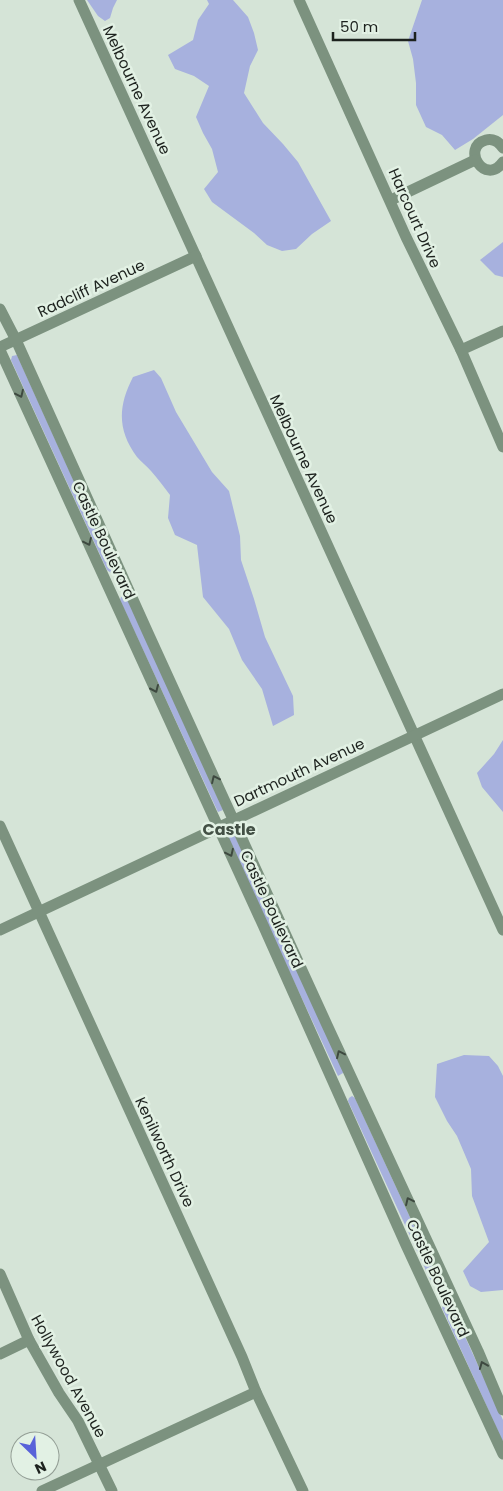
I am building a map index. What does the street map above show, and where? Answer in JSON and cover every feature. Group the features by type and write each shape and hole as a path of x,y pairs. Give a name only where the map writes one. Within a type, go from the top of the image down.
{"street":[{"name":"Melbourne Avenue","path":"79,0 503,930"},
{"name":"Harcourt Drive","path":"299,0 442,314 461,350 503,448"},
{"path":"503,148 496,141 486,140 478,146 475,155 482,168 491,170 500,166 503,162"},
{"path":"391,200 476,160"},
{"name":"Radcliff Avenue","path":"0,348 196,256"},
{"name":"Castle Boulevard","path":"0,309 16,340 503,1410"},
{"path":"461,350 503,331"},
{"name":"Castle Boulevard","path":"0,348 503,1454"},
{"path":"110,589 125,581"},
{"name":"Dartmouth Avenue","path":"0,930 503,694"},
{"name":"Kenilworth Drive","path":"0,826 238,1348 256,1392 303,1491"},
{"path":"338,1093 355,1085"},
{"name":"Hollywood Avenue","path":"0,1274 29,1340 59,1393 78,1421 112,1491"},
{"path":"431,1298 450,1290"},
{"path":"0,1354 29,1340"},
{"path":"42,1491 256,1392"}],"shaded area":[{"path":"87,0 117,0 110,18 105,21 98,16"},
{"path":"207,0 233,0 248,17 258,50 250,66 244,93 263,123 298,162 331,221 312,234 296,249 282,251 267,245 212,202 204,189 218,172 212,149 196,117 209,86 194,76 175,69 168,55 193,40 198,20 209,4"},
{"path":"422,0 503,0 503,115 473,139 455,150 442,135 426,127 416,105 413,59 408,41"},
{"path":"503,242 503,277 495,275 480,260"},
{"path":"17,355 114,570 111,573 107,570 11,360 12,356"},
{"path":"154,370 161,378 176,412 212,472 229,491 240,536 241,560 265,637 293,696 294,715 273,726 262,689 242,660 229,629 203,597 197,545 175,535 168,518 170,495 137,457 126,437 123,427 122,408 128,388 133,377"},
{"path":"124,595 128,596 223,810 218,812 217,810 120,600"},
{"path":"503,740 503,812 482,787 477,773 494,754"},
{"path":"234,834 344,1070 338,1076 228,840 228,836"},
{"path":"464,1055 489,1056 498,1066 503,1076 503,1290 481,1292 470,1286 463,1271 489,1242 472,1196 471,1169 457,1136 435,1097 437,1064"},
{"path":"352,1096 355,1098 426,1252 438,1281 436,1283 432,1282 429,1277 348,1101"},
{"path":"445,1303 451,1306 503,1420 503,1442 442,1308"}],"district":[{"name":"Castle","path":"229,829"}]}
